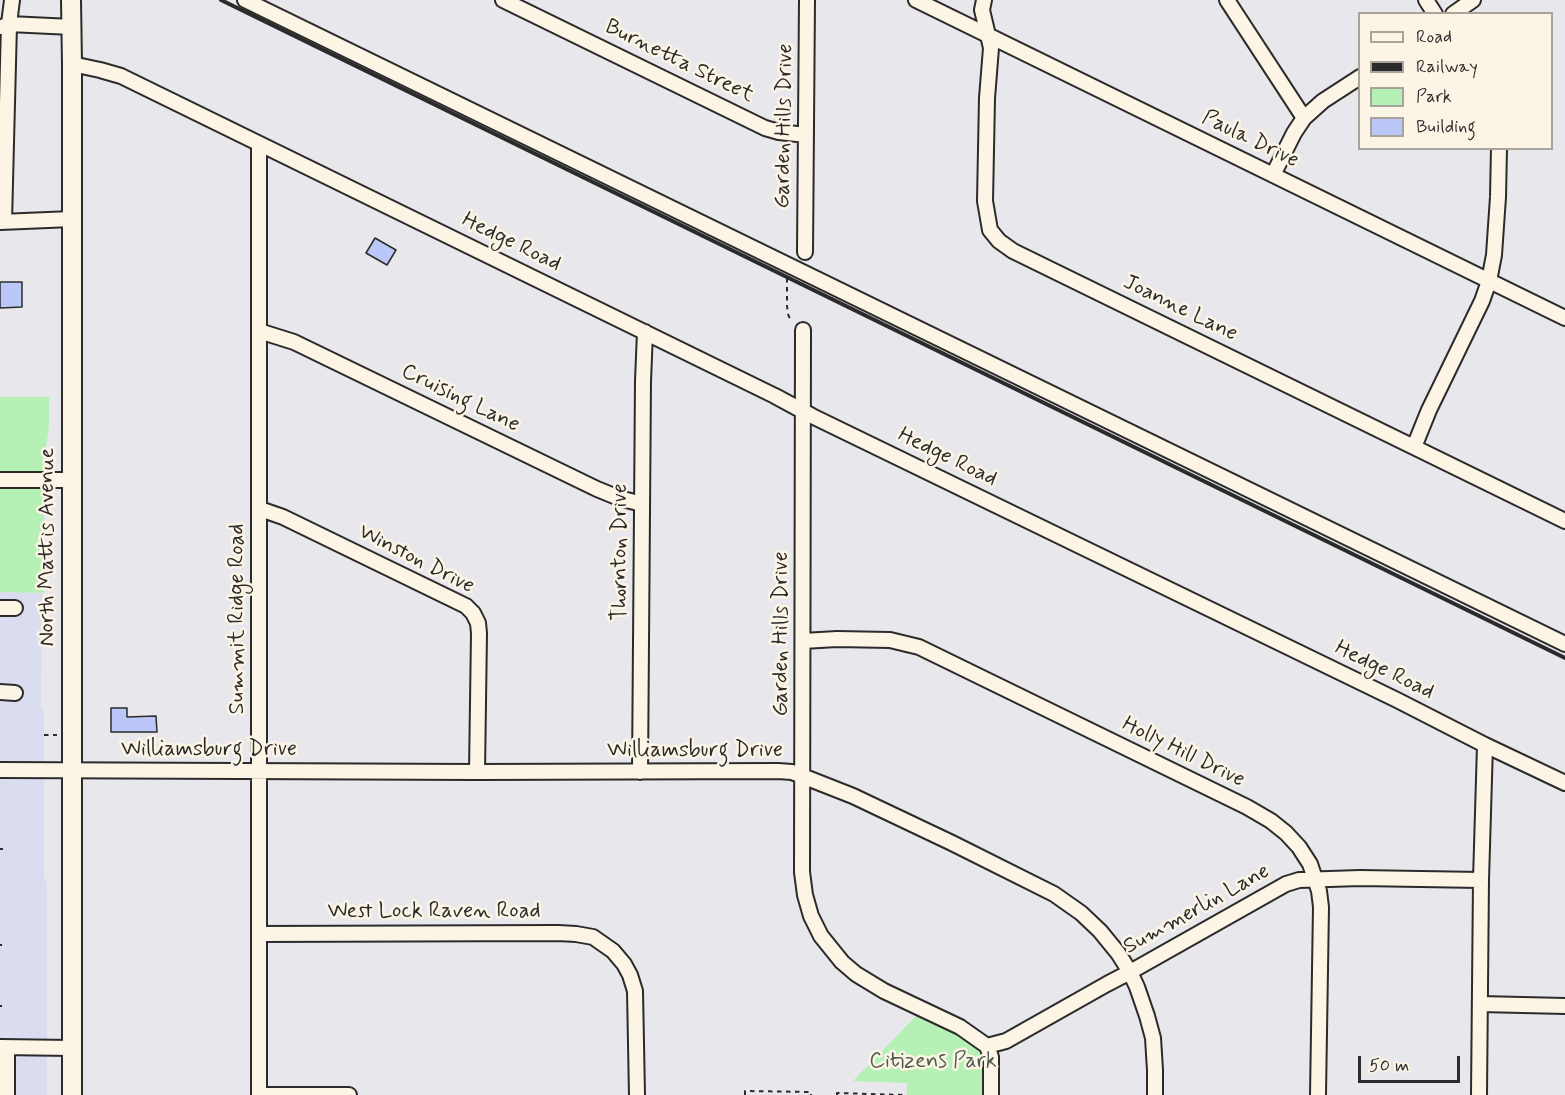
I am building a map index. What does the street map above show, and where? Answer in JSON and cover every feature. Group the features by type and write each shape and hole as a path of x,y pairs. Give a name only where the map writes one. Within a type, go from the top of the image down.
{"main road":[{"name":"North Mattis Avenue","path":"71,0 72,1095"}],"street":[{"path":"12,0 4,26 2,222 72,219"},
{"path":"244,0 1565,644"},
{"name":"Burnetta Street","path":"503,0 765,128 807,135"},
{"name":"Garden Hills Drive","path":"805,252 807,0"},
{"name":"Paula Drive","path":"916,0 1565,318"},
{"name":"Joanne Lane","path":"984,0 982,10 991,48 987,98 985,201 990,230 999,241 1013,251 1565,521"},
{"path":"1227,0 1304,118"},
{"path":"1456,12 1473,0"},
{"path":"4,26 72,27"},
{"name":"Hedge Road","path":"72,64 121,76 1565,783"},
{"path":"1274,175 1294,133 1304,118 1323,101 1358,77"},
{"name":"Summit Ridge Road","path":"259,144 259,1095"},
{"path":"1414,447 1429,410 1482,301 1489,281 1494,255 1499,150"},
{"name":"Cruising Lane","path":"259,331 294,342 597,489 642,504"},
{"name":"Thornton Drive","path":"640,772 645,332"},
{"name":"Garden Hills Drive","path":"803,333 802,872 805,895 811,916 828,947 856,974 884,991 960,1027 987,1046"},
{"path":"0,480 72,480"},
{"name":"Winston Drive","path":"260,509 283,517 466,606 473,613 478,623 479,633 477,772"},
{"path":"0,608 15,608"},
{"name":"Holly Hill Drive","path":"803,641 890,640 919,647 1247,807 1286,832 1310,864 1316,879 1321,907 1318,1095"},
{"path":"0,693 15,693"},
{"path":"1479,1095 1485,745"},
{"name":"Williamsburg Drive","path":"0,770 778,771 803,776 853,796 1054,894 1100,931 1130,972 1147,1016 1153,1038 1155,1095"},
{"name":"Summerlin Lane","path":"987,1046 1006,1041 1286,884 1299,880 1360,878 1481,880"},
{"name":"West Lock Raven Road","path":"259,934 558,933 593,937 607,945 624,964 635,991 636,1095"},
{"path":"1480,1004 1565,1006"},
{"path":"987,1046 991,1057 991,1095"},
{"path":"7,1095 4,1048 72,1048"},
{"path":"259,1095 350,1095"}],"path":[{"path":"787,285 788,314 798,332 803,333"},
{"path":"44,735 52,735"},
{"path":"745,1095 745,1091 811,1092 811,1095"},
{"path":"837,1095 837,1093 903,1095"}],"shaded area":[{"path":"0,592 42,593 41,710 44,710 44,877 47,884 47,1095 0,1095"}],"green space":[{"path":"0,397 49,397 49,427 44,458 44,593 0,592"},
{"name":"Citizens Park","path":"916,1016 941,1026 976,1047 984,1062 983,1095 907,1095 907,1083 853,1081"}],"building":[{"path":"375,238 396,250 387,265 366,253"},
{"path":"0,282 22,282 22,307 0,308"},
{"path":"111,708 127,708 127,717 156,716 157,732 111,732"}],"railway":[{"path":"221,0 1565,658"}]}
